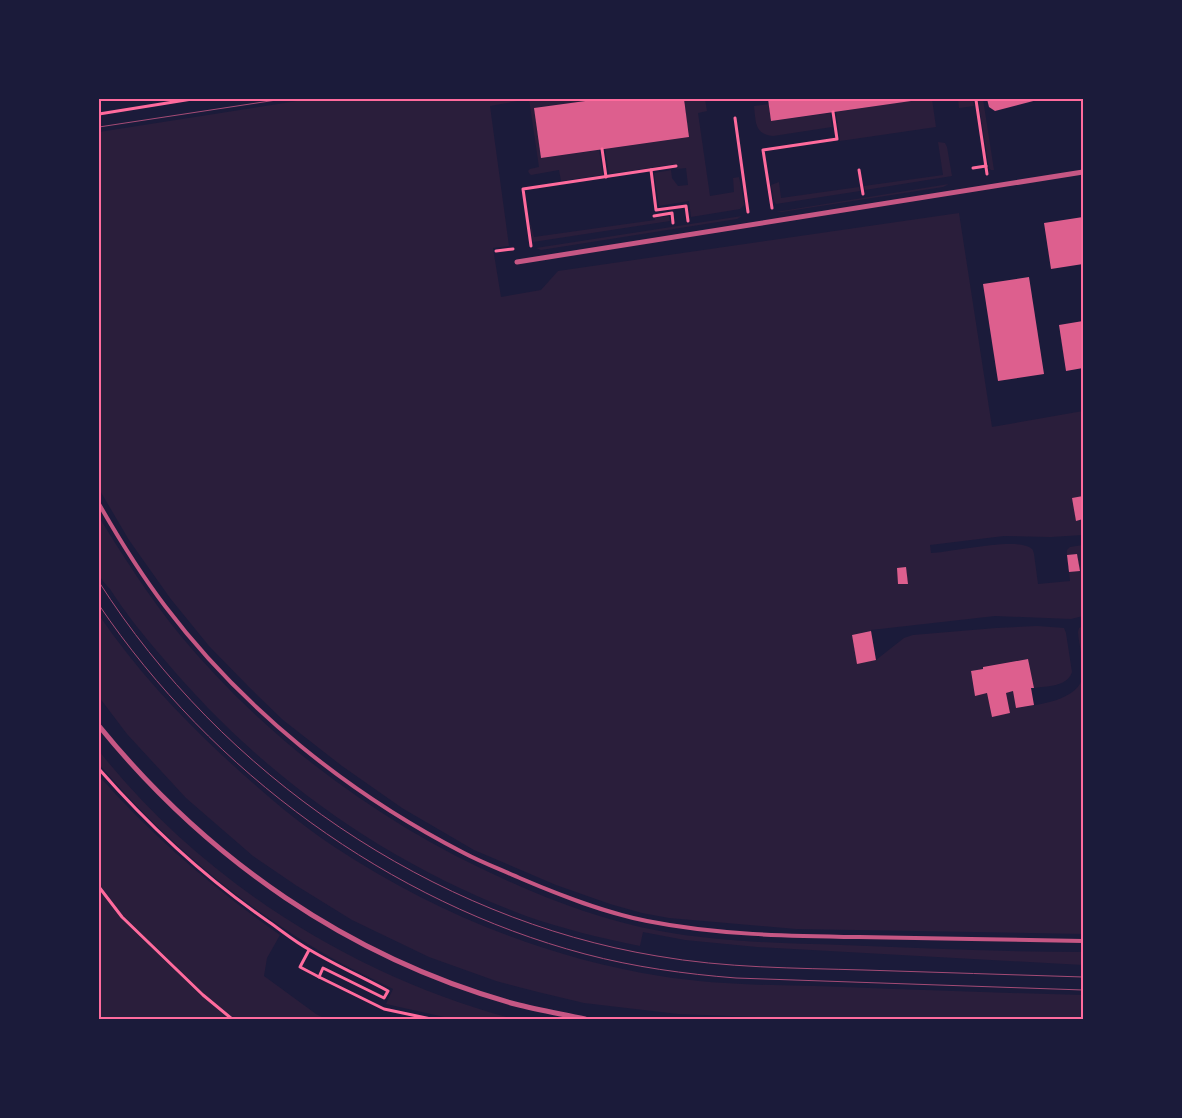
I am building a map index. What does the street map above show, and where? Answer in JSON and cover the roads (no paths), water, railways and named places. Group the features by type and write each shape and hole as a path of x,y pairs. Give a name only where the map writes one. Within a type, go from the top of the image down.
{"street":[{"path":"517,262 1083,172"},
{"path":"99,726 148,783 198,832 250,874 306,911 389,957 457,984 516,1004 586,1019"}],"lane":[{"path":"99,504 120,540 165,606 213,662 287,734 324,764 398,815 438,839 492,866 553,892 612,913 687,927 763,935 1083,941"}],"tram line":[{"path":"99,127 283,99"},
{"path":"99,582 149,652 206,716 270,775 339,827 414,872 492,909 573,937 657,956 708,963 786,968 1083,977"},
{"path":"99,605 144,666 195,723 251,775 311,823 375,865 442,901 512,931 603,959 660,969 736,978 1083,990"}]}
